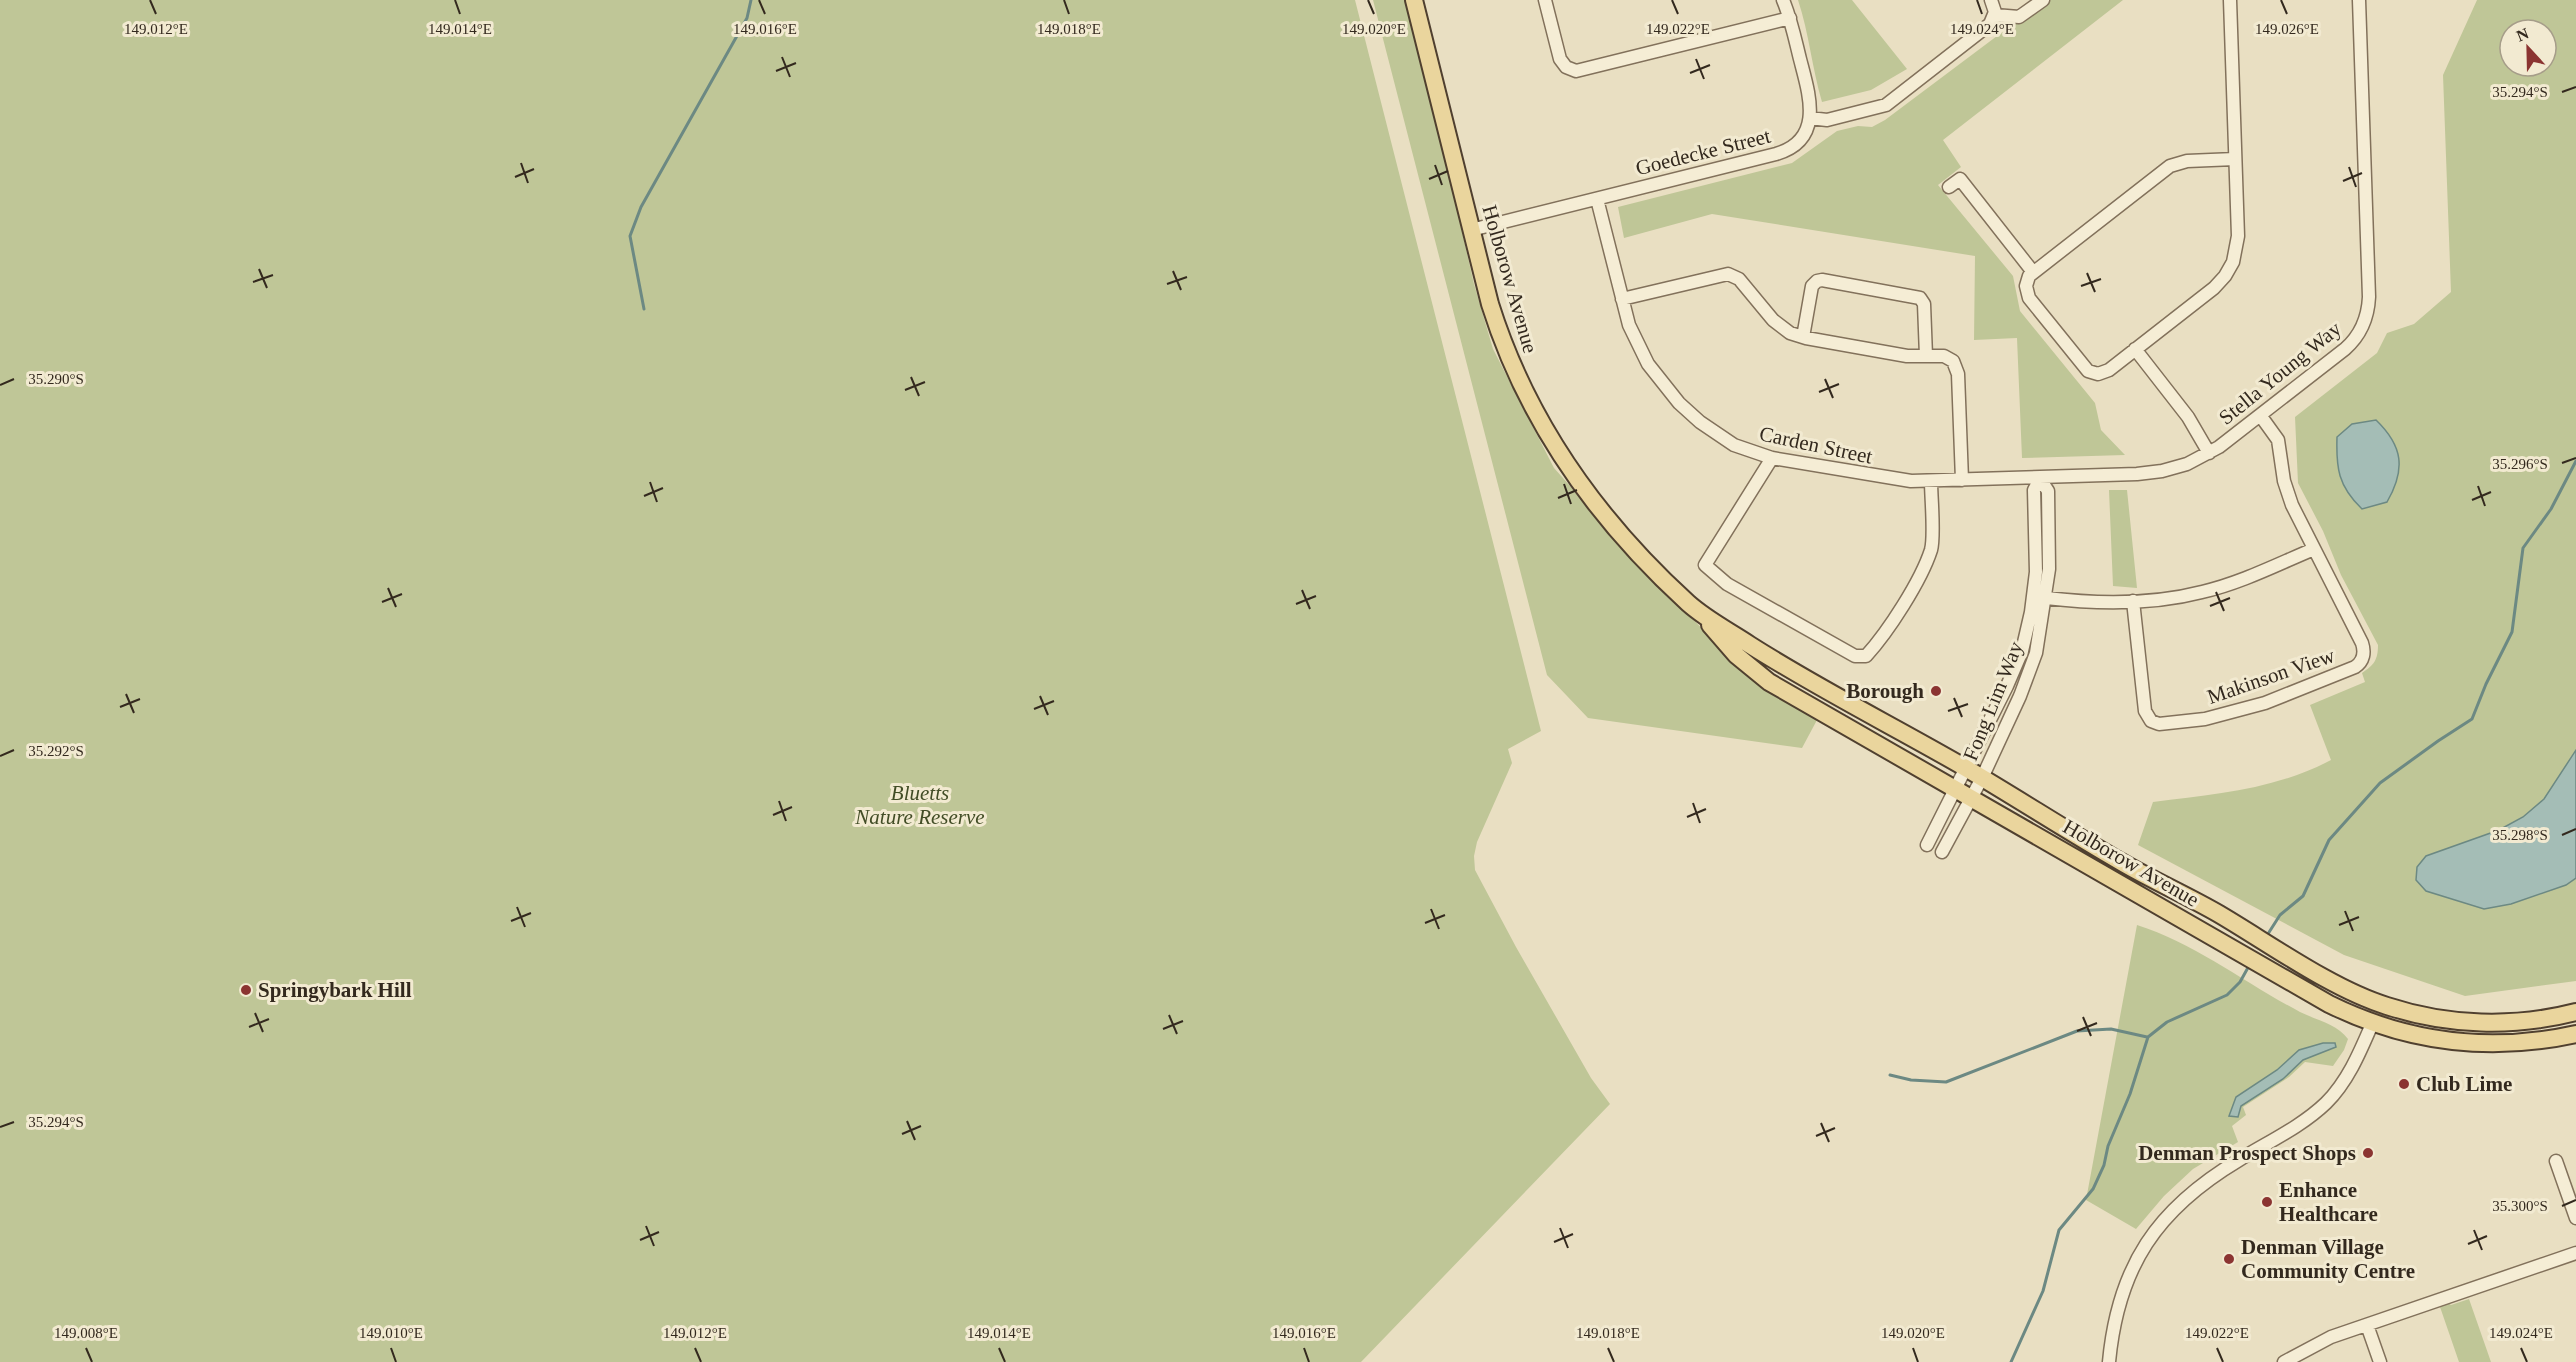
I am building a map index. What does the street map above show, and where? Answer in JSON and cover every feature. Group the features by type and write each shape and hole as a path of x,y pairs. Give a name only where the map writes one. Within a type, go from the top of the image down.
{"main road":[{"name":"Holborow Avenue","path":"1414,0 1490,304 1523,392 1545,433 1577,481 1613,526 1648,564 1704,617 1734,653 1763,677 2329,1004 2372,1024 2421,1036 2467,1043 2520,1043 2576,1034"},
{"name":"Holborow Avenue","path":"1704,617 1982,778 2123,863 2213,911 2340,986 2381,1004 2420,1015 2468,1022 2536,1020 2576,1012"},
{"path":"2372,1024 2381,1004"}],"street":[{"path":"1545,0 1560,59 1566,67 1576,71 1790,18"},
{"path":"1783,0 1790,18 1810,98 1810,118 1827,120 1886,105 1990,24 1995,15 1991,0"},
{"path":"1995,15 2019,17 2043,0"},
{"path":"2230,0 2238,236 2236,254 2230,270 2214,288 2104,373 2094,373 2085,369 2028,296 2026,281 2033,272 2170,166 2187,161 2235,159"},
{"name":"Stella Young Way","path":"2040,477 2150,473 2187,464 2209,453 2260,416 2351,344 2361,331 2367,315 2369,286 2358,0"},
{"name":"Goedecke Street","path":"1471,230 1782,153 1798,142 1810,118"},
{"path":"1948,188 1960,179 2033,272"},
{"name":"Carden Street","path":"1597,199 1629,325 1642,354 1679,403 1722,438 1747,450 1772,458 1898,480 2040,477"},
{"path":"1622,299 1728,274 1739,279 1778,325 1803,337 1906,356 1946,357 1957,368 1962,480"},
{"path":"1803,337 1812,286 1822,280 1920,298 1924,304 1926,356"},
{"path":"2135,349 2188,417 2209,453"},
{"name":"Makinson View","path":"2133,601 2144,708 2151,721 2161,725 2245,710 2355,667 2362,659 2362,643 2286,489 2278,440 2260,416"},
{"path":"1772,458 1705,565 1727,584 1855,656 1866,656 1875,646 1913,587 1932,549 1931,481"},
{"name":"Fong Lim Way","path":"1927,844 2007,686 2022,651 2031,612 2036,572 2034,490 2040,479 2048,491 2049,569 2034,660 1982,778 1942,852"},
{"path":"2046,598 2133,601 2186,596 2221,587 2314,549"},
{"path":"2109,1362 2121,1300 2132,1270 2156,1229 2186,1196 2210,1178 2307,1118 2327,1102 2350,1071 2372,1024"},
{"path":"2556,1161 2576,1218"},
{"path":"2284,1362 2331,1337 2576,1253"},
{"path":"2367,1325 2380,1362"}],"green space":[{"name":"Bluetts Nature Reserve","path":"0,0 1355,0 1541,731 1508,749 1512,763 1477,842 1474,856 1475,870 1591,1078 1610,1104 1361,1362 0,1362"},
{"path":"1373,0 1407,0 1474,284 1493,349 1554,468 1656,582 1755,682 1817,720 1802,748 1588,718 1547,675"},
{"path":"1798,0 1852,0 1907,69 1871,90 1822,102"},
{"path":"2045,0 2123,0 1943,140 1961,167 1938,185 2013,276 2020,311 2095,403 2101,430 2125,455 2022,458 2017,338 1974,340 1975,256 1712,214 1624,238 1618,207 1792,163 1837,131 1858,126 1872,127 1885,120"},
{"path":"2477,0 2576,0 2576,981 2465,996 2344,955 2138,845 2153,802 2222,793 2266,784 2310,770 2331,760 2310,705 2365,682 2362,673 2372,665 2376,658 2378,645 2341,575 2323,531 2298,483 2295,417 2377,353 2387,333 2414,324 2451,292 2443,75"},
{"path":"2109,490 2127,490 2137,588 2113,586"},
{"path":"2137,925 2200,953 2280,1001 2332,1026 2348,1039 2344,1050 2333,1066 2305,1062 2289,1077 2243,1107 2246,1115 2232,1126 2238,1142 2193,1169 2164,1196 2136,1229 2086,1200"},
{"path":"2469,1299 2491,1362 2459,1362 2439,1304 2447,1302 2451,1305"}],"water":[{"path":"2376,420 2392,439 2399,458 2399,468 2387,502 2362,509 2348,492 2340,476 2337,437 2352,424"},
{"path":"2576,750 2576,878 2566,885 2511,904 2484,909 2426,891 2416,880 2417,867 2426,856 2499,830 2523,817 2544,799"},
{"path":"2323,1043 2335,1043 2336,1047 2303,1060 2283,1079 2241,1106 2238,1117 2229,1116 2236,1097 2277,1070 2299,1050"}],"waterway":[{"path":"644,309 630,236 641,207 747,18 751,0"},
{"path":"2266,937 2280,915 2303,896 2329,840 2380,783 2472,719 2486,684 2512,632 2523,548 2551,509 2576,461"},
{"path":"2011,1362 2043,1291 2059,1230 2093,1189 2104,1165 2108,1146 2130,1094 2148,1037 2167,1022 2227,995 2240,982 2250,964"},
{"path":"1890,1075 1911,1080 1946,1082 2077,1031 2111,1029 2147,1037"}],"place":[{"name":"Borough","path":"1936,691"},
{"name":"Springybark Hill","path":"246,990"},
{"name":"Club Lime","path":"2404,1084"},
{"name":"Denman Prospect Shops","path":"2368,1153"},
{"name":"Enhance Healthcare","path":"2267,1202"},
{"name":"Denman Village Community Centre","path":"2229,1259"}]}
